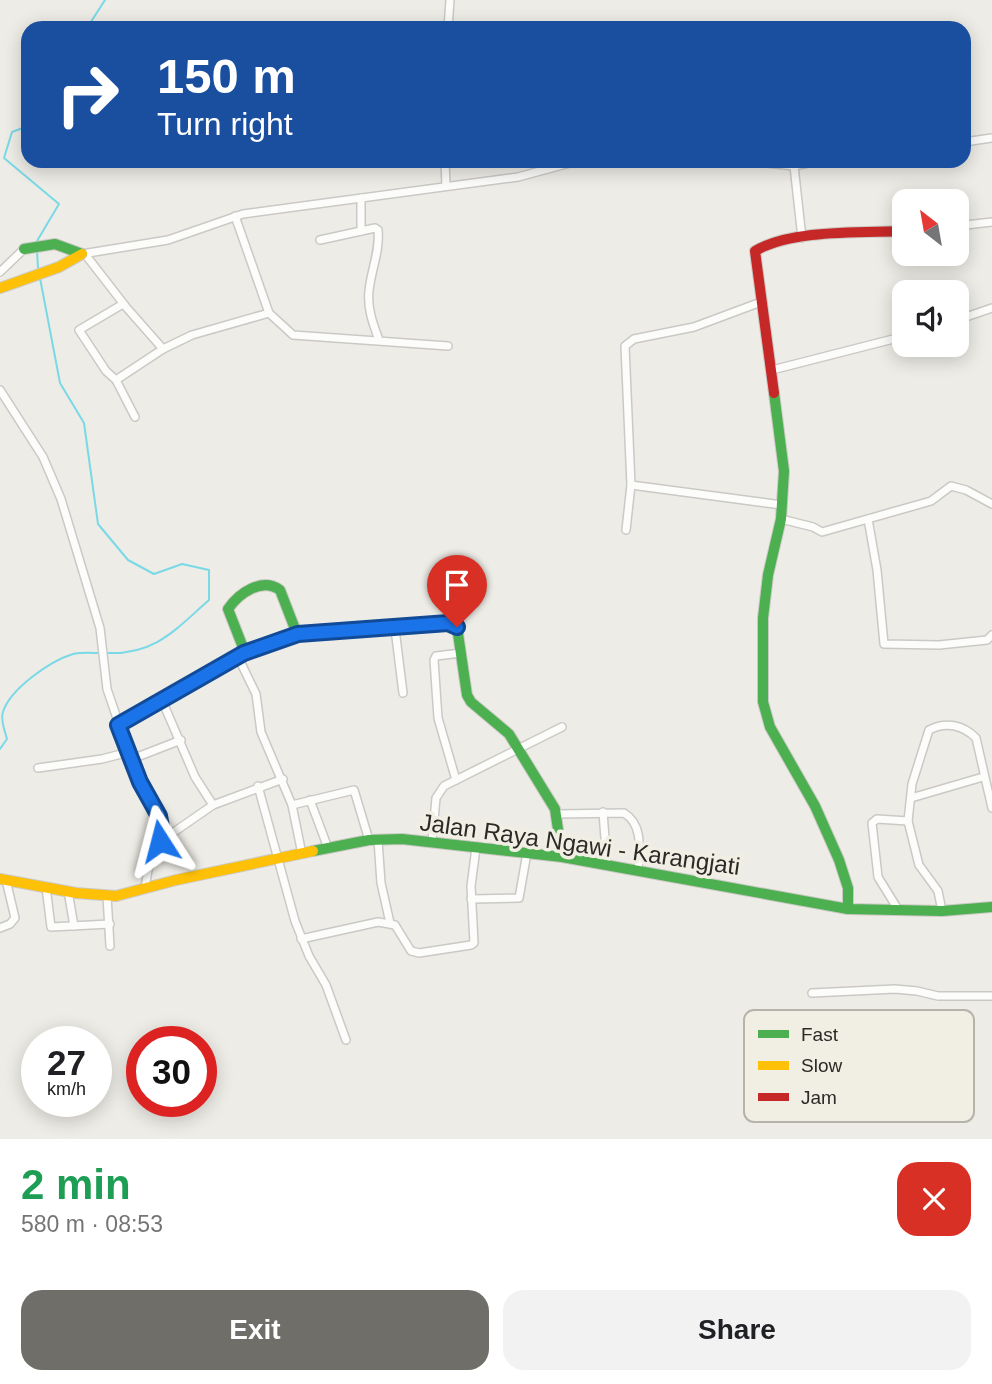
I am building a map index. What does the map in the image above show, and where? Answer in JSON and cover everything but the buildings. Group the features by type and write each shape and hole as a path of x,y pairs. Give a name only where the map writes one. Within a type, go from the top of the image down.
{"street":[{"path":"448,21 450,0"},
{"path":"971,141 992,138"},
{"path":"445,168 446,186"},
{"path":"0,288 59,267 83,254 199,232 235,216 518,177 551,168"},
{"path":"794,168 802,237"},
{"path":"361,198 361,231"},
{"path":"235,216 269,313 287,331 300,337 448,346"},
{"path":"970,225 992,222"},
{"path":"320,240 375,229 379,232 378,258 369,298 372,322 379,340"},
{"path":"848,909 848,888 839,860 815,806 770,727 763,702 763,618 768,575 781,519 784,471 755,249 802,237 892,232"},
{"path":"0,272 24,249 60,245 83,254 163,349"},
{"path":"626,530 631,485 625,346 634,340 694,327 761,302"},
{"path":"123,303 79,330 116,380 135,416"},
{"path":"969,316 992,308"},
{"path":"116,380 163,349 192,335 269,313"},
{"path":"772,370 892,339"},
{"path":"0,390 38,449 53,479 100,628 107,689 118,725 140,782 159,816 162,832 148,870 145,888"},
{"path":"631,485 782,505"},
{"path":"781,519 822,532 931,501 951,486 966,490 992,504"},
{"path":"868,519 877,570 884,644 939,645 990,639"},
{"path":"298,634 284,596 278,588 268,584 242,594 228,610 256,694 261,732 292,804 302,853"},
{"path":"118,725 161,698 241,655 298,634 454,624 457,627 466,687 471,702 502,727 518,748 557,814 562,857"},
{"path":"395,629 403,693"},
{"path":"456,779 438,718 434,660 436,656 461,653"},
{"path":"161,698 195,776 213,805"},
{"path":"942,911 938,891 919,865 908,821 926,733 933,727 950,724 958,726 976,738 992,808"},
{"path":"432,841 436,798 444,786 562,727"},
{"path":"38,768 130,756 181,740"},
{"path":"911,798 983,777"},
{"path":"160,841 213,805 258,786 283,779"},
{"path":"258,786 301,939 326,985 346,1040"},
{"path":"292,804 354,790 374,840 390,923"},
{"path":"310,800 328,848"},
{"path":"603,812 607,865"},
{"path":"557,814 624,813 635,823 639,834 638,871"},
{"path":"899,912 878,877 872,824 877,820 908,821"},
{"name":"Jalan Raya Ngawi - Karangjati","path":"3,879 107,896 374,840 432,841 562,857 848,909 899,912 992,907"},
{"path":"301,939 365,924 390,923 395,925 411,951 419,953 471,946 474,943 471,899 476,848"},
{"path":"471,899 519,898 527,853"},
{"path":"0,928 10,924 15,918 3,879"},
{"path":"46,887 50,926 110,924"},
{"path":"68,891 74,926"},
{"path":"107,896 110,946"},
{"path":"811,993 895,989 917,990 938,996 992,996"}],"waterway":[{"path":"92,21 105,0"},
{"path":"21,129 12,132 4,158 59,204 37,241"},
{"path":"37,250 38,269"},
{"path":"40,278 60,383 84,423 98,524 128,560 154,574 182,564 209,570 209,600 174,630 138,650 106,653"},
{"path":"0,749 7,739 2,722 3,712 22,685 43,669 76,653 101,653"}],"traffic: fast":[{"path":"24,249 55,244 82,254"},
{"path":"774,393 784,471 781,519 768,575 763,618 763,702 770,727 815,806 839,860 848,888 848,909"},
{"path":"118,725 243,654 244,650 228,609 238,597 259,586 273,586 280,590 297,634 454,624 457,627 467,695 471,702 509,734 555,809 562,857"},
{"path":"313,851 369,840 402,839 562,857 848,909 942,911 992,907"}],"traffic: slow":[{"path":"0,288 59,267 82,254"},
{"path":"0,879 76,893 116,896 176,880 313,851"}],"traffic: jam":[{"path":"774,393 755,251 770,244 807,236 892,231"}],"route":[{"path":"160,841 161,821 135,771 118,725 161,698 244,653 298,634 395,629 448,623 457,627"}]}
